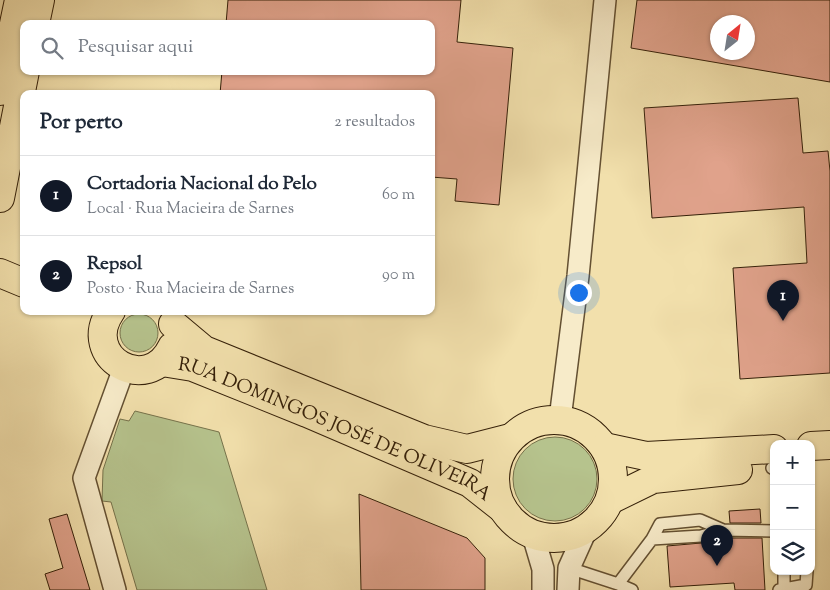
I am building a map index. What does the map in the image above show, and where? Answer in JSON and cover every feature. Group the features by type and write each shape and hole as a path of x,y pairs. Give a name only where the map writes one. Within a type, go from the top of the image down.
{"main road":[{"path":"0,91 19,0"},
{"path":"36,20 40,0"},
{"path":"22,90 25,75"},
{"path":"0,198 20,100"},
{"path":"0,273 20,281"},
{"path":"100,315 103,343 115,362 124,368"},
{"name":"RUA DOMINGOS JOSÉ DE OLIVEIRA","path":"124,368 144,370 154,368 169,355 175,334 170,318"},
{"name":"RUA DOMINGOS JOSÉ DE OLIVEIRA","path":"170,318 204,350 424,439 468,449 510,438"},
{"name":"RUA DOMINGOS JOSÉ DE OLIVEIRA","path":"162,362 193,367 307,413 470,483 503,509"},
{"path":"560,419 577,424 592,434 604,447 611,464 613,482 610,500 601,516 587,528 571,536 553,538 533,534 516,524 503,509 495,490 495,470 500,453 510,438 524,427 541,420 560,419"},
{"path":"815,446 830,445"},
{"path":"604,447 646,456 770,464"},
{"path":"610,500 653,479 770,464"},
{"path":"815,465 830,464"}],"street":[{"path":"560,419 578,276 605,0"},
{"path":"115,590 84,478 124,368"},
{"path":"568,590 568,568 587,528"},
{"path":"533,534 542,569 543,590"}],"lane":[{"path":"618,584 652,539 660,524 700,520 723,530 770,532"},
{"path":"568,568 632,590"},
{"path":"784,575 782,589 806,585 807,575"}],"green space":[{"path":"132,315 146,315 157,326 157,340 146,351 132,351 121,340 121,326"},
{"path":"135,411 219,432 267,590 137,590 111,502 102,501 103,470 120,419 129,421"},
{"path":"555,437 571,440 585,449 594,463 597,479 594,495 585,509 571,518 555,521 539,518 525,509 516,495 513,479 516,463 525,449 539,440"}],"building":[{"path":"228,0 461,0 457,42 513,48 499,205 455,201 457,179 435,177 435,90 220,90 222,75 435,75 435,20 226,20"},
{"path":"637,0 830,0 830,82 631,48"},
{"path":"798,98 803,153 828,151 830,171 830,373 740,379 733,268 807,263 804,207 652,218 644,108"},
{"path":"359,494 467,538 485,558 485,590 361,590"},
{"path":"760,509 761,523 730,523 729,511"},
{"path":"67,514 90,590 50,590 45,574 63,568 49,519"},
{"path":"731,538 762,538 765,590 735,590 734,583 670,587 667,546"}],"place":[{"name":"Cortadoria Nacional do Pelo","path":"783,321"},
{"name":"Repsol","path":"717,566"}]}
